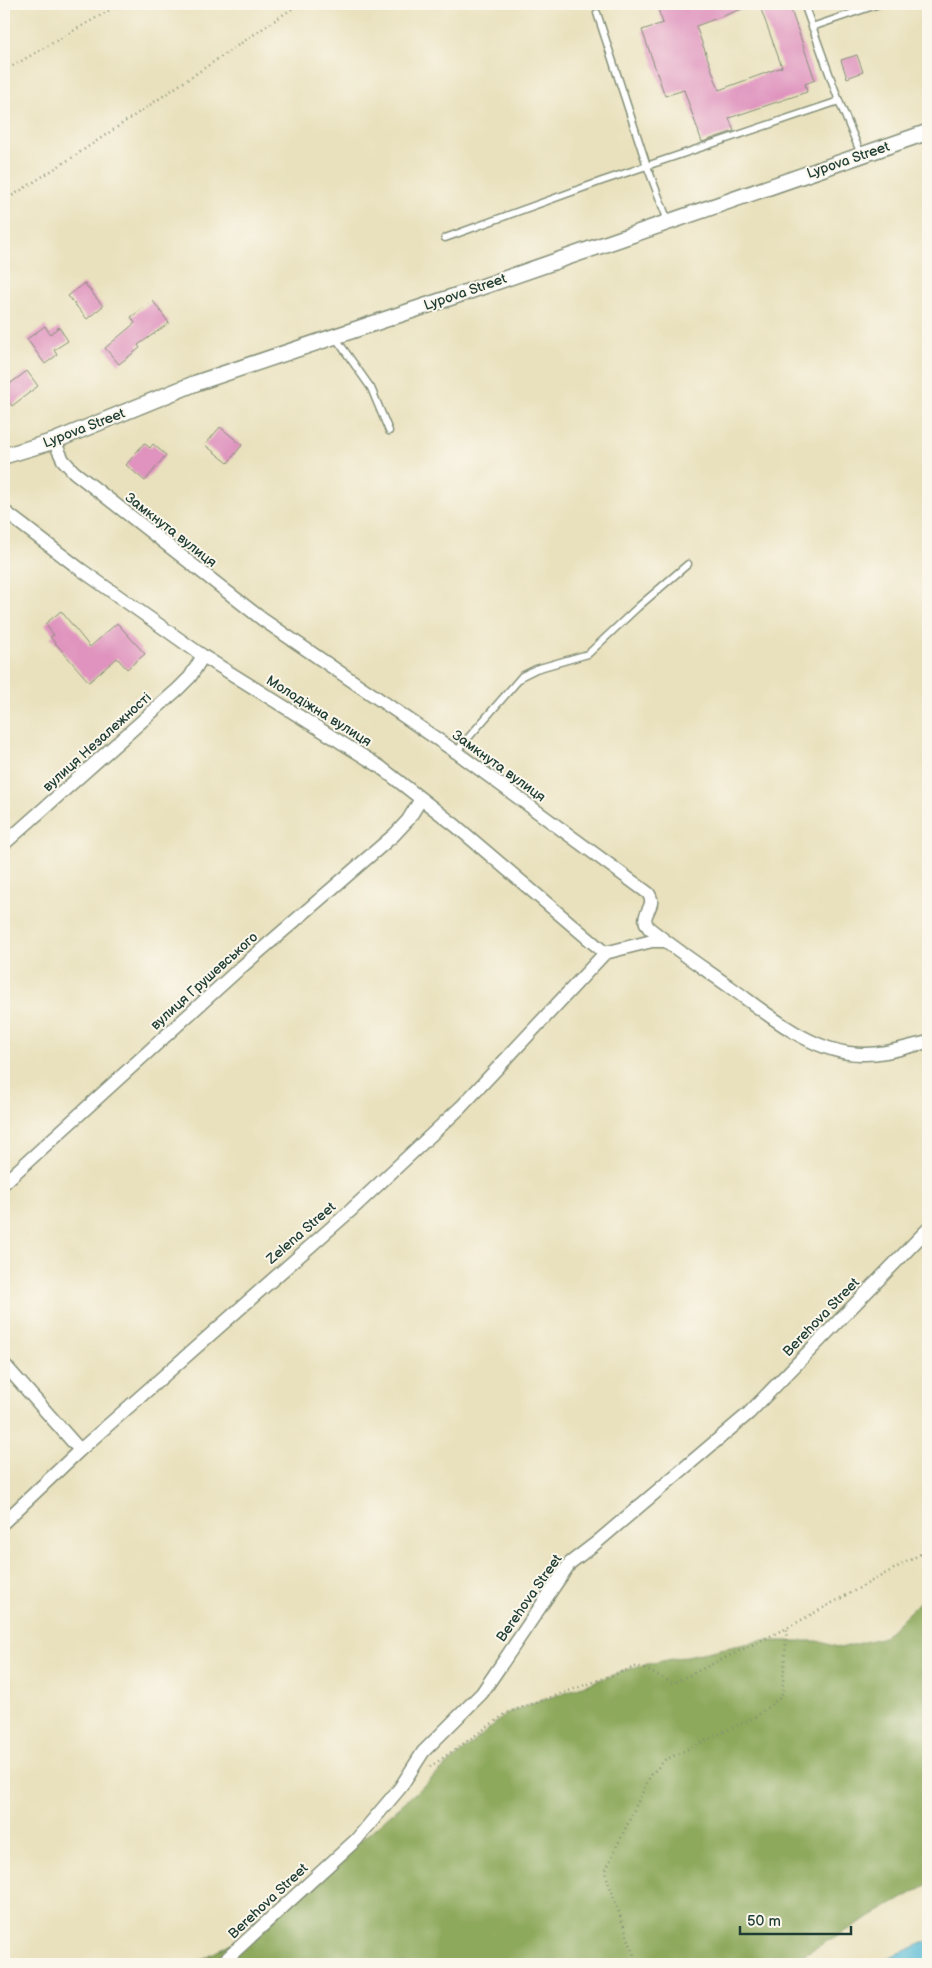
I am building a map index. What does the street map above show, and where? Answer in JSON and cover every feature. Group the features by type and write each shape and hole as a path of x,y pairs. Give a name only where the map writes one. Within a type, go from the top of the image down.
{"street":[{"name":"Lypova Street","path":"4,456 54,441 196,383 335,337 928,132"},
{"name":"Замкнута вулиця","path":"54,441 63,460 74,472 262,619 456,752 648,893 652,898 652,904 644,917 645,924 664,940 783,1024 814,1043 833,1050 859,1054 880,1053 928,1042"},
{"name":"Молодіжна вулиця","path":"4,511 87,575 203,656 379,766 456,826 605,953"},
{"name":"вулиця Незалежності","path":"4,844 190,677 203,656"},
{"name":"вулиця Грушевського","path":"4,1183 246,964 394,835 408,820 421,799"},
{"path":"605,953 652,941 664,940"},
{"name":"Zelena Street","path":"4,1522 80,1450 349,1212 447,1120 605,953"},
{"name":"Berehova Street","path":"221,1964 356,1840 400,1788 422,1752 482,1693 570,1563 749,1412 928,1229"},
{"path":"4,1364 80,1450"}],"lane":[{"path":"804,4 839,101 861,155"},
{"path":"812,27 878,4"},
{"path":"597,13 647,166 668,221"},
{"path":"445,238 647,166 839,101"},
{"path":"335,337 371,388 390,430"},
{"path":"456,752 522,676 588,654 688,564"}],"path":[{"path":"4,71 120,4"},
{"path":"4,201 82,151 299,4"},
{"path":"423,1772 507,1713 638,1666 673,1683 787,1628 928,1550"},
{"path":"637,1964 605,1872 650,1776 665,1760 754,1717 782,1696 787,1628"}],"green space":[{"path":"928,1593 928,1884 787,1964 193,1964 260,1928 507,1713 638,1666 760,1641 818,1641 840,1648 884,1637"}],"water":[{"path":"928,1941 928,1964 873,1964"}],"building":[{"path":"656,4 753,4 696,26 719,90 782,67 759,4 789,4 815,80 805,84 807,92 729,118 734,131 702,142 684,90 665,96 642,30 663,23"},
{"path":"857,55 863,72 847,78 841,60"},
{"path":"84,283 103,306 87,319 68,296"},
{"path":"153,301 169,323 138,345 140,348 119,364 105,348 135,323 131,317"},
{"path":"45,326 50,334 59,327 68,341 54,350 57,355 45,364 27,339"},
{"path":"27,371 38,386 12,406 4,395 4,388"},
{"path":"220,427 242,445 228,463 205,445"},
{"path":"144,443 150,448 153,444 166,455 145,481 126,465"},
{"path":"61,611 90,647 117,623 145,654 127,669 117,658 89,682 50,637 54,635 45,624"}]}
